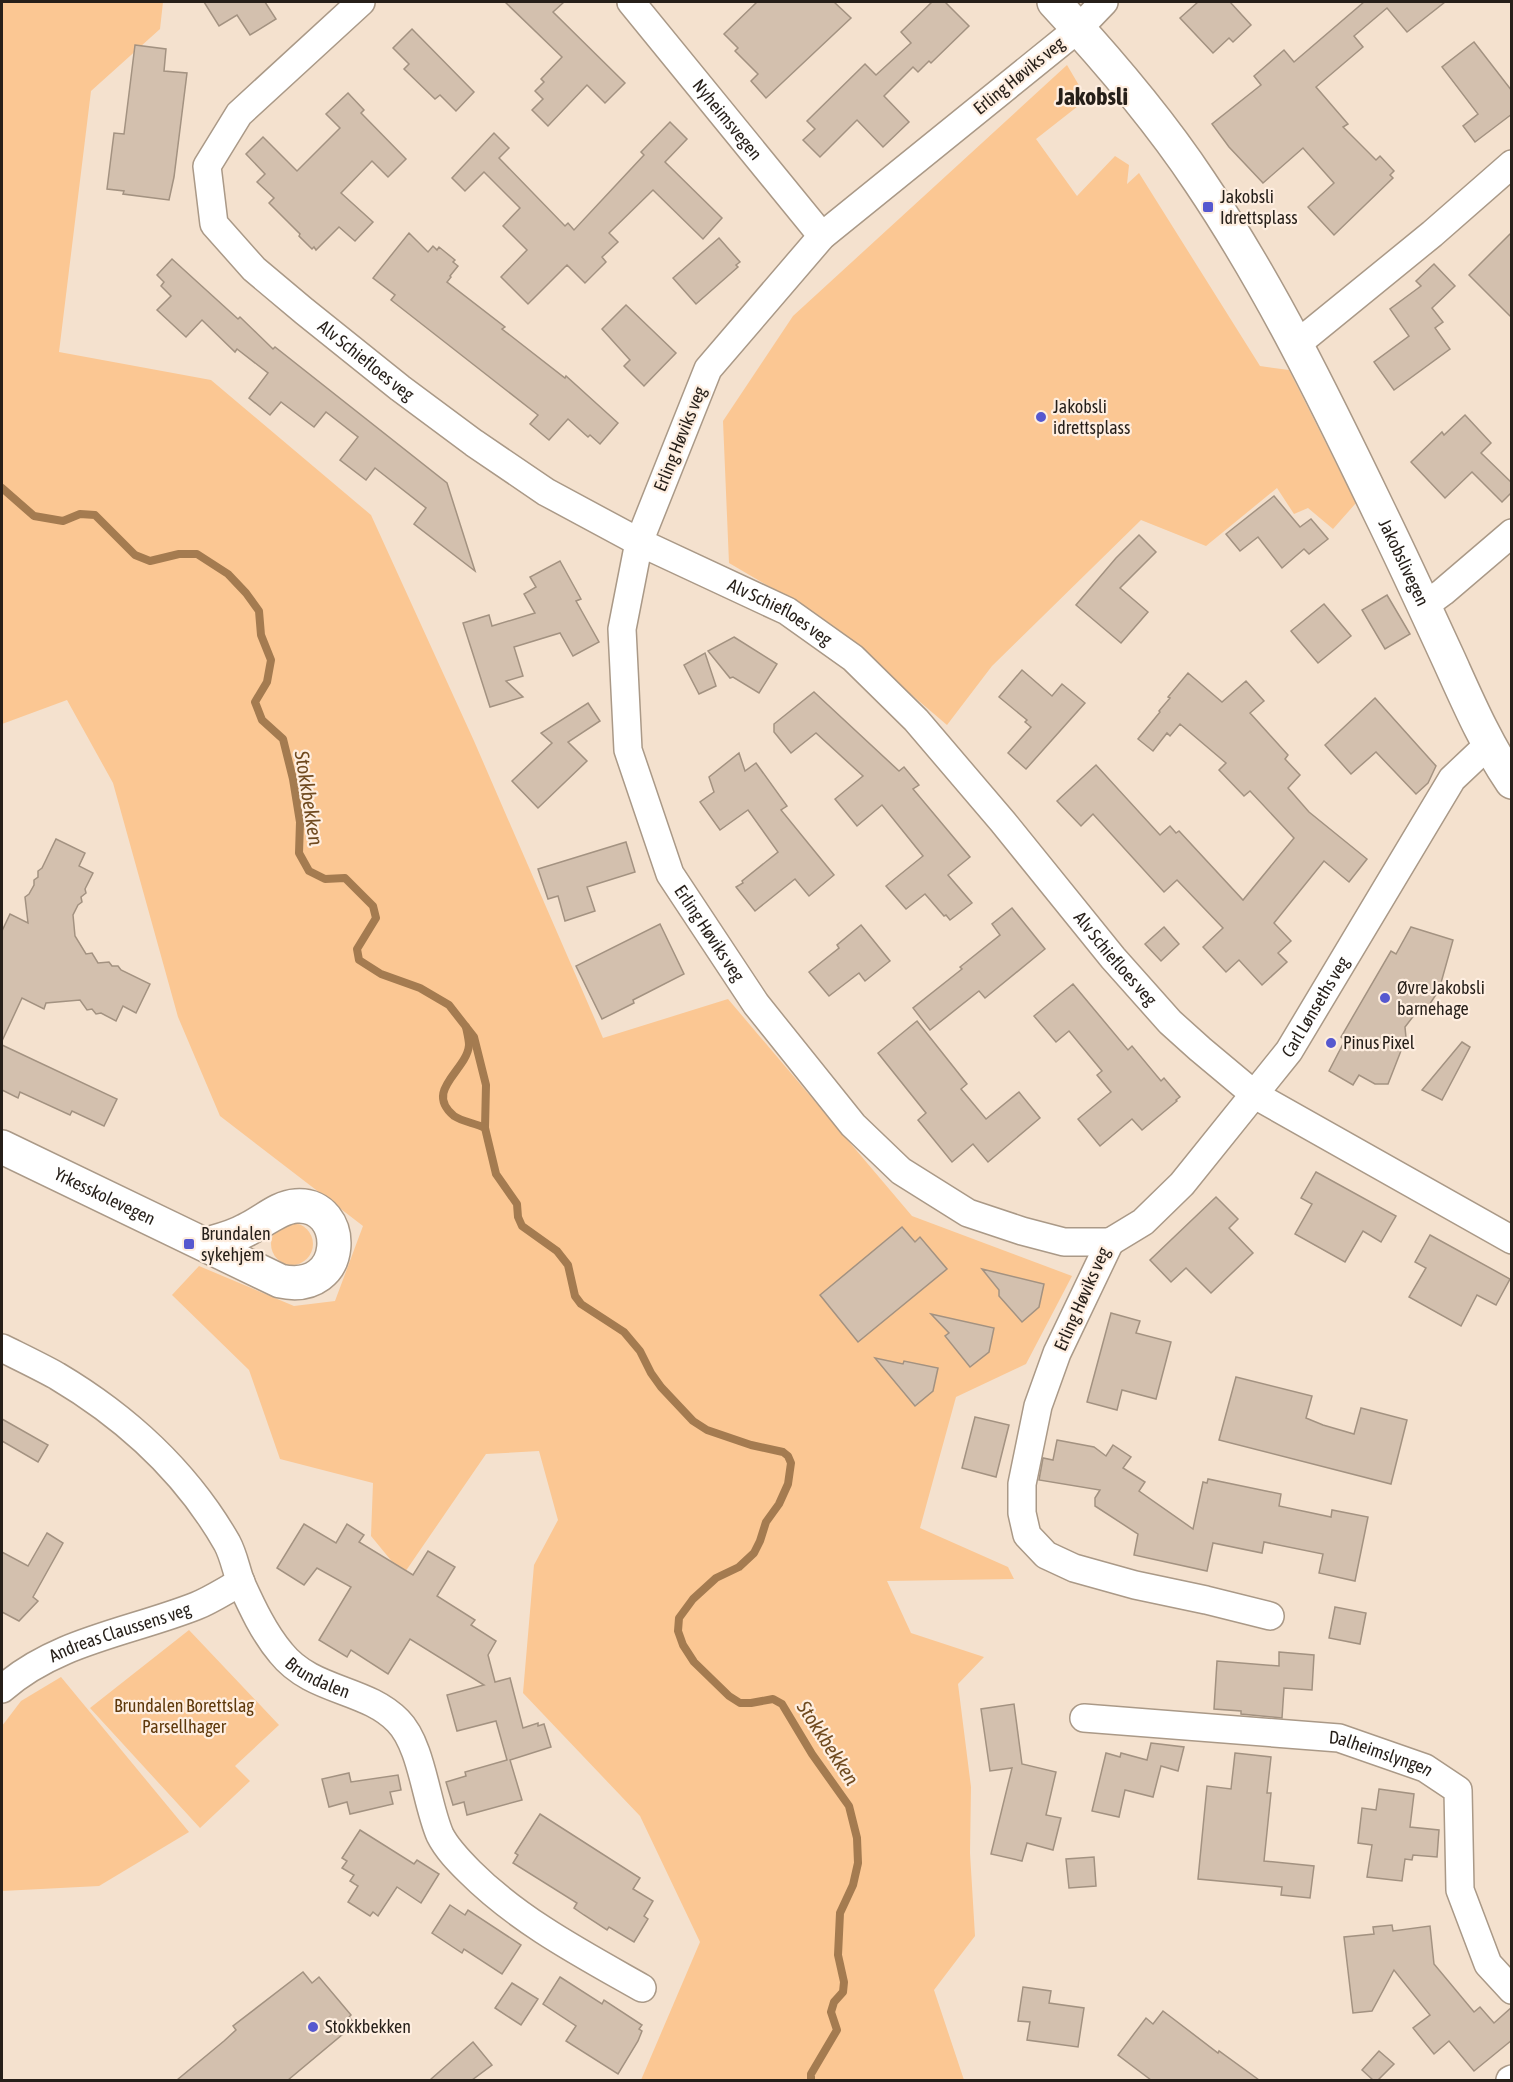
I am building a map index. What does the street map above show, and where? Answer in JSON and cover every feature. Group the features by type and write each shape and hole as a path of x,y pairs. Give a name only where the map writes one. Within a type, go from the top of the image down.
{"street":[{"name":"Alv Schiefloes veg","path":"361,2 239,114 207,165 214,224 254,269 304,311 474,443 546,492 639,542 787,611 853,658 916,720 1003,822 1113,958 1170,1022 1255,1095 1512,1240"},
{"name":"Nyheimsvegen","path":"631,2 822,236"},
{"name":"Jakobslivegen","path":"1054,2 1079,28 1155,119 1200,182 1297,344 1424,606 1488,745 1512,782"},
{"name":"Erling Høviks veg","path":"1104,2 1079,28 822,236 708,369 639,542 622,629 628,750 670,874 756,1004 853,1125 901,1171 968,1213 1064,1242 1110,1242 1057,1353 1038,1406 1022,1484 1022,1513 1027,1535 1046,1555 1074,1568 1270,1616"},
{"path":"1297,344 1432,234 1512,164"},
{"path":"1424,606 1512,532"},
{"name":"Carl Lønseths veg","path":"1110,1242 1143,1222 1182,1184 1289,1051 1452,779 1488,745"},
{"name":"Yrkesskolevegen","path":"2,1147 207,1244"},
{"name":"Brundalen","path":"2,1348 54,1374 116,1416 145,1440 176,1473 227,1543 241,1582 267,1635 292,1666 318,1681 383,1709 399,1722 412,1744 441,1838 461,1863 488,1890 542,1929 642,1988"},
{"name":"Andreas Claussens veg","path":"2,1689 27,1669 62,1651 197,1606 241,1582"},
{"name":"Dalheimslyngen","path":"1084,1718 1339,1738 1425,1768 1458,1790 1460,1890 1488,1964 1512,1990"}],"green space":[{"path":"2,2 163,2 160,29 91,91 59,352 211,380 371,515 474,741 603,1038 728,999 912,1216 1072,1276 1026,1364 956,1397 920,1528 1008,1567 1014,1579 887,1581 911,1633 984,1657 958,1684 971,1787 970,1853 975,1936 934,1990 964,2080 641,2080 700,1942 640,1816 523,1693 534,1565 558,1520 539,1451 486,1454 403,1575 371,1536 373,1483 280,1459 249,1370 172,1295 199,1266 294,1306 335,1301 363,1226 220,1116 178,1017 113,783 67,700 2,724"},
{"path":"1067,65 1087,99 1036,139 1077,196 1115,156 1129,165 1127,184 1139,173 1260,366 1289,370 1356,503 1333,529 1308,508 1294,514 1277,488 1206,546 1141,520 992,666 947,725 818,615 729,563 723,421 793,316"},
{"path":"292,1223 307,1229 313,1244 307,1259 292,1265 277,1259 271,1244 277,1229"},
{"name":"Brundalen Borettslag Parsellhager","path":"189,1630 279,1725 235,1766 250,1781 200,1828 90,1708"},
{"path":"61,1677 189,1832 99,1886 2,1891 2,1726 21,1701"}],"building":[{"path":"204,2 265,2 276,19 250,35 237,15 219,26"},
{"path":"505,2 564,2 553,12 625,83 605,103 587,85 548,126 532,110 543,99 535,91 544,82 541,79 562,57"},
{"path":"757,2 834,2 851,18 766,98 751,81 758,74 735,51 738,48 724,34"},
{"path":"932,2 945,2 969,26 931,63 929,61 918,72 913,67 884,96 909,122 883,147 857,120 820,157 803,140 815,129 807,121 865,64 876,75 911,43 901,32"},
{"path":"1198,2 1230,2 1251,25 1233,42 1229,38 1213,53 1180,18"},
{"path":"1364,2 1445,2 1407,32 1387,8 1354,36 1363,47 1316,87 1348,124 1343,127 1376,160 1380,156 1394,171 1390,175 1393,178 1334,235 1308,207 1334,183 1303,148 1263,183 1229,147 1212,124 1261,85 1254,76 1284,50 1294,62"},
{"path":"412,29 474,92 456,111 440,95 435,99 404,69 409,64 393,48"},
{"path":"1474,42 1512,91 1512,114 1475,142 1463,126 1478,114 1442,67"},
{"path":"135,45 166,49 164,71 187,73 169,200 123,194 124,191 107,189 114,133 124,134"},
{"path":"348,93 364,110 361,113 406,159 388,177 372,161 341,193 373,222 355,241 339,227 316,250 299,236 300,234 269,203 274,198 257,182 265,174 246,154 263,137 297,171 340,128 326,114"},
{"path":"670,122 687,139 665,162 722,218 703,239 653,190 609,233 618,242 602,257 606,262 585,283 567,265 528,304 501,277 527,250 503,226 520,208 484,172 465,191 452,178 494,133 509,148 499,158 565,226 568,223 574,230 644,155 641,152"},
{"path":"1512,232 1512,318 1469,275"},
{"path":"409,233 428,252 433,246 437,250 439,247 455,260 453,262 458,266 447,282 505,327 502,329 565,378 566,376 618,423 600,444 590,435 588,437 568,419 549,440 530,424 538,415 391,300 395,295 373,278"},
{"path":"719,238 740,262 736,265 738,267 696,304 673,278"},
{"path":"172,259 238,319 240,317 273,349 275,347 447,483 475,571 414,524 426,508 375,468 366,480 340,460 358,437 326,412 314,427 281,402 270,415 249,398 268,373 237,349 235,352 202,320 186,337 157,310 171,296 161,286 164,282 157,275"},
{"path":"1434,264 1455,286 1432,308 1443,322 1435,328 1450,349 1394,390 1374,362 1409,336 1390,309 1421,286 1416,281"},
{"path":"626,305 676,353 644,386 624,366 630,360 602,329"},
{"path":"1465,415 1491,443 1481,453 1512,483 1512,492 1502,502 1472,472 1445,498 1411,462 1442,432 1444,435"},
{"path":"1274,496 1300,527 1311,519 1328,539 1309,554 1304,549 1282,568 1258,537 1240,551 1226,534"},
{"path":"1139,535 1156,552 1120,588 1148,612 1121,643 1076,605"},
{"path":"560,561 581,599 576,601 599,642 573,656 560,633 514,647 523,676 506,681 523,697 490,707 463,623 489,615 492,626 535,613 524,594 536,587 530,577"},
{"path":"1387,595 1410,634 1385,649 1362,610"},
{"path":"1324,604 1351,636 1318,663 1291,631"},
{"path":"734,637 777,664 759,693 733,677 730,678 708,651"},
{"path":"705,653 716,686 699,694 684,665"},
{"path":"1022,670 1052,696 1062,684 1085,703 1026,769 1008,753 1031,727 1025,722 1027,720 999,697"},
{"path":"1188,673 1222,702 1246,681 1264,701 1250,713 1288,755 1285,759 1300,775 1288,788 1309,812 1367,859 1349,882 1324,861 1274,923 1291,941 1278,953 1287,962 1262,985 1239,960 1226,972 1203,947 1223,928 1177,880 1164,892 1093,814 1081,826 1057,801 1096,765 1160,835 1170,826 1176,833 1179,831 1243,900 1294,838 1250,791 1244,796 1219,770 1226,763 1180,724 1170,736 1167,733 1153,751 1138,739"},
{"path":"814,692 899,771 904,767 919,785 913,789 970,857 948,875 972,903 950,920 925,894 906,909 886,886 923,856 882,805 857,826 835,799 863,776 816,733 791,753 774,732 774,724"},
{"path":"1375,698 1436,766 1428,783 1416,794 1376,752 1351,774 1325,745"},
{"path":"588,703 600,721 568,742 587,761 538,808 512,781 552,743 541,733"},
{"path":"739,753 745,771 756,763 787,806 781,810 834,875 809,896 795,879 755,911 736,887 778,852 748,810 720,830 700,802 714,792 709,777"},
{"path":"56,839 85,853 79,866 93,873 85,889 86,893 81,897 82,902 73,915 75,936 86,954 92,953 98,963 109,962 112,966 118,966 121,970 150,984 136,1013 123,1006 116,1021 101,1013 96,1014 92,1009 87,1010 80,1000 46,1003 44,1009 22,998 2,1041 2,931 10,914 28,923 25,897 34,885 38,871 42,868"},
{"path":"626,842 635,872 587,887 595,911 565,921 558,896 548,899 538,869"},
{"path":"1012,908 1045,949 985,998 979,991 930,1030 913,1008 1000,935 992,924"},
{"path":"660,924 684,974 602,1019 576,966"},
{"path":"861,925 890,961 865,981 859,973 829,996 809,972 839,948 837,945"},
{"path":"1164,927 1179,944 1161,961 1145,944"},
{"path":"1411,927 1453,940 1439,990 1424,1013 1415,1014 1405,1027 1406,1038 1388,1084 1375,1084 1359,1075 1353,1085 1329,1071 1345,1040 1341,1037 1391,951 1396,954"},
{"path":"1073,984 1128,1050 1132,1046 1161,1081 1164,1078 1180,1097 1142,1130 1132,1119 1100,1146 1078,1119 1111,1092 1097,1075 1102,1071 1069,1031 1056,1042 1034,1016"},
{"path":"917,1021 967,1084 961,1089 986,1119 1019,1092 1040,1118 988,1162 973,1144 952,1162 918,1120 926,1113 878,1053"},
{"path":"1462,1042 1470,1047 1442,1100 1422,1090"},
{"path":"2,1045 117,1099 104,1126 72,1111 70,1115 20,1092 18,1098 2,1090"},
{"path":"1316,1172 1396,1216 1381,1242 1363,1231 1345,1262 1295,1234 1312,1204 1301,1198"},
{"path":"1216,1197 1238,1219 1229,1228 1253,1253 1211,1293 1186,1268 1171,1282 1150,1260"},
{"path":"902,1227 915,1242 920,1237 947,1269 858,1342 820,1295"},
{"path":"1430,1235 1510,1279 1496,1305 1477,1295 1461,1326 1409,1297 1426,1268 1415,1262"},
{"path":"982,1269 1044,1284 1039,1307 1022,1322 999,1296 999,1290"},
{"path":"1111,1313 1140,1321 1136,1333 1171,1342 1156,1399 1122,1390 1117,1410 1087,1402"},
{"path":"931,1314 994,1328 989,1352 970,1367 945,1336 949,1333"},
{"path":"875,1358 938,1368 933,1391 915,1406"},
{"path":"1236,1377 1312,1396 1306,1418 1354,1434 1361,1408 1407,1420 1391,1484 1219,1440"},
{"path":"975,1417 1009,1425 996,1477 962,1468"},
{"path":"2,1419 48,1445 38,1462 2,1441"},
{"path":"1057,1440 1094,1447 1106,1456 1113,1445 1131,1457 1123,1468 1145,1482 1139,1491 1193,1529 1203,1482 1207,1483 1208,1479 1281,1494 1279,1506 1331,1517 1332,1510 1368,1517 1355,1581 1319,1573 1323,1554 1264,1542 1262,1553 1213,1543 1207,1571 1134,1555 1138,1534 1095,1506 1095,1498 1100,1490 1039,1480 1043,1458 1053,1460"},
{"path":"304,1524 336,1543 347,1524 364,1535 359,1542 413,1575 428,1551 455,1567 437,1596 475,1620 471,1625 496,1641 488,1655 495,1682 510,1678 523,1728 538,1723 538,1726 544,1724 551,1747 510,1760 522,1800 467,1815 464,1802 453,1805 446,1782 466,1776 465,1772 507,1760 496,1721 457,1731 447,1695 484,1685 410,1639 388,1674 351,1650 347,1657 319,1640 351,1587 317,1568 304,1585 277,1568"},
{"path":"47,1533 63,1543 33,1597 38,1601 19,1621 2,1612 2,1552 28,1566"},
{"path":"1335,1607 1366,1613 1360,1644 1329,1638"},
{"path":"1279,1652 1314,1655 1312,1690 1284,1688 1282,1718 1214,1709 1217,1661 1279,1666"},
{"path":"1014,1704 1022,1764 1056,1772 1046,1815 1061,1818 1053,1850 1027,1843 1022,1861 991,1854 1012,1768 990,1771 981,1709"},
{"path":"1151,1743 1184,1747 1178,1771 1161,1766 1153,1797 1125,1790 1119,1817 1092,1811 1106,1753 1120,1757 1121,1753 1147,1760"},
{"path":"1235,1753 1271,1757 1267,1793 1271,1793 1264,1861 1314,1866 1310,1898 1281,1895 1282,1887 1198,1879 1207,1786 1231,1789"},
{"path":"349,1773 351,1782 398,1775 401,1790 390,1792 393,1804 350,1814 347,1802 329,1807 322,1779"},
{"path":"1379,1789 1414,1794 1410,1827 1439,1830 1437,1857 1413,1855 1412,1860 1405,1859 1402,1881 1367,1877 1372,1845 1358,1843 1362,1808 1376,1810"},
{"path":"540,1814 640,1878 633,1889 653,1901 644,1916 648,1919 634,1942 609,1927 607,1930 584,1915 574,1908 577,1903 513,1863 518,1855 515,1853"},
{"path":"360,1830 414,1864 417,1860 439,1874 421,1903 397,1887 378,1916 373,1912 370,1916 348,1902 358,1886 350,1881 354,1875 342,1868 347,1861 342,1858"},
{"path":"1094,1857 1096,1886 1069,1888 1066,1859"},
{"path":"450,1905 465,1915 468,1910 521,1945 502,1974 464,1949 462,1953 432,1933"},
{"path":"1392,1925 1393,1931 1430,1926 1434,1964 1474,2012 1480,2007 1494,2023 1512,2007 1512,2040 1474,2071 1449,2041 1434,2054 1413,2028 1430,2015 1394,1970 1372,2011 1353,2013 1344,1937 1374,1934 1373,1927"},
{"name":"Stokkbekken","path":"303,1972 312,1983 319,1977 351,2015 349,2017 355,2024 288,2080 177,2080 236,2030 233,2026"},
{"path":"560,1977 602,2004 604,2000 642,2025 639,2029 642,2031 638,2041 618,2074 566,2041 576,2026 543,2004"},
{"path":"512,1983 538,1999 521,2025 495,2008"},
{"path":"1023,1987 1051,1991 1049,2003 1084,2008 1078,2047 1027,2040 1030,2022 1018,2021"},
{"path":"1163,2011 1218,2053 1219,2051 1259,2080 1151,2080 1118,2055 1146,2018 1153,2024"},
{"path":"473,2042 492,2065 472,2080 430,2080"},
{"path":"1379,2051 1394,2064 1378,2080 1373,2080 1362,2070"}],"waterway":[{"name":"Stokkbekken","path":"2,488 34,516 63,521 80,514 95,515 135,555 150,561 179,554 197,554 228,574 246,593 259,611 261,635 271,660 267,682 255,702 262,720 283,739 300,822 299,853 309,871 325,879 345,878 373,906 376,918 357,949 359,960 381,974 420,988 449,1005 474,1037 486,1085 485,1128 496,1174 517,1204 518,1217 522,1226 557,1251 568,1265 575,1296 581,1304 624,1332 640,1351 661,1387 693,1421 707,1430 751,1445 783,1452 788,1456 791,1463 788,1484 779,1504 766,1522 754,1553 739,1567 716,1578 693,1599 679,1618 678,1631 683,1645 694,1662 729,1696 740,1703 773,1699 782,1704 812,1754 849,1806 857,1838 858,1863 853,1885 840,1913 838,1955 844,1982 843,1992 834,2002 831,2012 837,2030 811,2074 811,2080"},
{"name":"Stokkbekken","path":"466,1027 469,1045 467,1054 449,1080 443,1098 446,1107 454,1116 485,1128"}],"place":[{"name":"Jakobsli Idrettsplass","path":"1208,207"},
{"name":"Jakobsli idrettsplass","path":"1041,417"},
{"name":"Øvre Jakobsli barnehage","path":"1385,998"},
{"name":"Pinus Pixel","path":"1331,1043"},
{"name":"Brundalen sykehjem","path":"189,1244"},
{"name":"Stokkbekken","path":"313,2027"}],"district":[{"name":"Jakobsli","path":"1092,97"}]}
